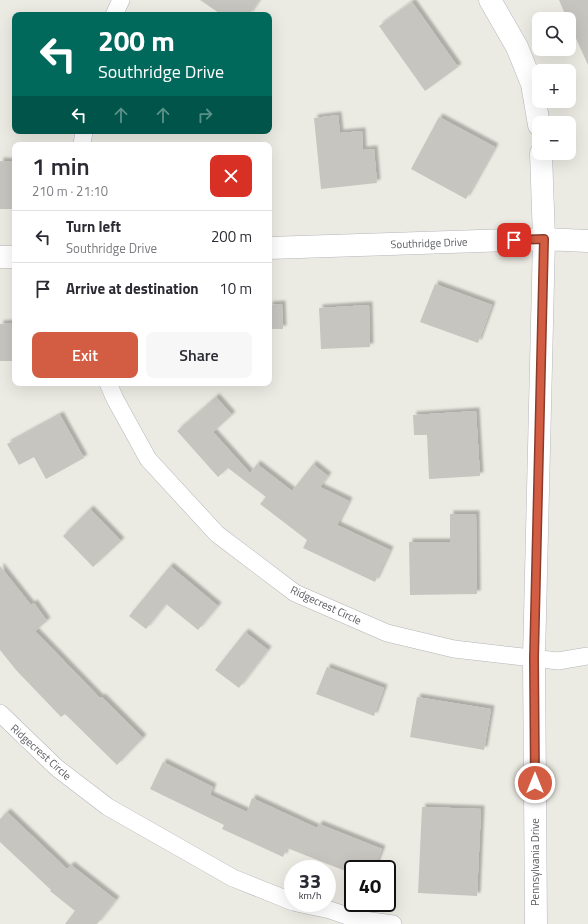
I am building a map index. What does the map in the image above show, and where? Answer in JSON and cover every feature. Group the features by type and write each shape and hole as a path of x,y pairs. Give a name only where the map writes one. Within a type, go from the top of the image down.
{"street":[{"path":"115,12 121,0"},
{"path":"490,0 517,48 532,84 537,116"},
{"name":"Pennsylvania Drive","path":"536,924 534,658 544,239 541,160"},
{"name":"Southridge Drive","path":"272,248 544,239 588,241"},
{"path":"0,258 12,257"},
{"name":"Ridgecrest Circle","path":"109,386 114,399 148,458 217,534 295,593 387,633 454,649 558,661 588,656"},
{"name":"Ridgecrest Circle","path":"0,714 56,768 108,807 233,878 284,898"},
{"path":"336,912 356,918 392,924"}],"building":[{"path":"200,0 259,0 251,12 218,12"},
{"path":"559,0 588,0 588,65 576,38 576,12 564,12"},
{"path":"412,2 458,67 425,91 379,26"},
{"path":"338,115 340,133 362,131 363,150 374,149 377,183 321,189 314,118"},
{"path":"439,117 495,147 466,199 411,169"},
{"path":"0,161 12,162 12,209 0,209"},
{"path":"435,284 492,305 478,343 420,322"},
{"path":"282,304 283,329 272,329 272,305"},
{"path":"369,305 370,347 321,349 319,308"},
{"path":"12,323 12,361 0,361 0,324"},
{"path":"216,397 232,415 213,432 250,473 257,464 292,491 313,464 328,476 320,487 349,501 337,525 390,550 375,582 303,548 307,540 260,504 266,497 228,468 218,477 177,431"},
{"path":"476,411 480,476 429,479 427,435 414,435 413,415"},
{"path":"60,415 84,458 46,479 34,457 19,465 7,444"},
{"path":"90,509 121,541 93,567 63,536"},
{"path":"450,514 476,514 477,594 410,595 409,542 450,542"},
{"path":"0,566 31,605 34,603 47,621 35,631 100,698 102,697 143,738 117,765 65,714 61,717 16,670 0,650"},
{"path":"170,566 218,606 198,630 166,604 146,629 129,616"},
{"path":"245,632 268,650 239,688 215,670"},
{"path":"327,667 384,688 374,716 316,694"},
{"path":"417,697 491,709 484,750 410,737"},
{"path":"163,762 213,787 210,795 247,812 252,798 317,828 319,824 382,849 378,860 344,860 344,870 336,867 336,860 317,860 287,848 283,857 222,829 224,825 150,789"},
{"path":"422,807 481,809 477,896 418,893"},
{"path":"7,812 67,869 71,865 116,900 97,924 65,924 75,911 50,891 51,890 0,842 0,819"}],"route":[{"path":"514,240 544,239 534,658 535,783"}]}
